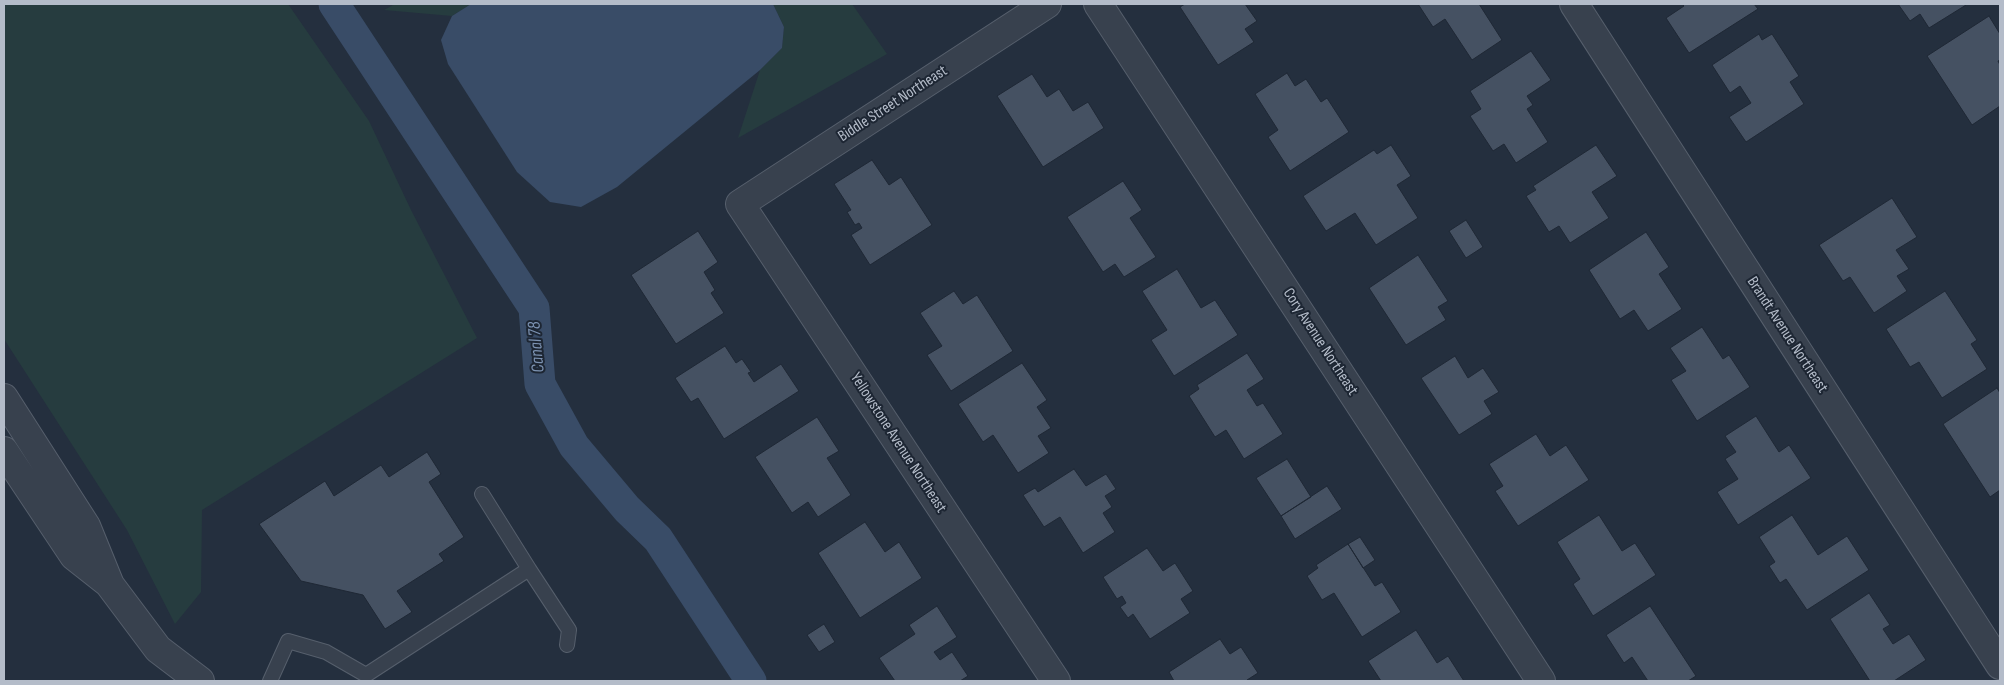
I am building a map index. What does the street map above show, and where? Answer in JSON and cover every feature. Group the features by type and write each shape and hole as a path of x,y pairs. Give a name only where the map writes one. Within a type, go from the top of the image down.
{"street":[{"name":"Biddle Street Northeast","path":"740,204 1047,4"},
{"name":"Cory Avenue Northeast","path":"1098,4 1541,681"},
{"name":"Brandt Avenue Northeast","path":"1574,4 2000,665"},
{"name":"Yellowstone Avenue Northeast","path":"740,204 1056,681"},
{"path":"4,398 86,526 110,585"},
{"path":"4,450 74,556 110,585 158,649 200,681"}],"lane":[{"path":"482,494 569,630 568,645"},
{"path":"270,681 288,641 326,652 366,675 529,569"}],"green space":[{"path":"4,4 288,4 369,121 411,210 477,338 202,510 201,592 175,624 127,530 4,339"},
{"path":"395,4 471,4 452,16 384,10"},
{"path":"773,4 852,4 887,54 738,138 760,70 782,48 784,27"}],"water":[{"path":"471,4 773,4 784,27 782,48 760,70 617,187 581,207 550,202 517,172 448,64 441,40 452,16"}],"building":[{"path":"1185,4 1245,4 1257,21 1245,29 1254,42 1218,65 1180,7"},
{"path":"1418,4 1479,4 1502,40 1472,60 1445,19 1433,27"},
{"path":"1682,4 1754,4 1758,9 1689,53 1666,18 1684,6"},
{"path":"1898,4 1966,5 1929,28 1920,14 1910,21"},
{"path":"1989,16 2000,34 2000,60 1998,61 2000,65 2000,106 1972,125 1927,56"},
{"path":"1759,34 1762,40 1772,34 1799,76 1790,82 1804,104 1746,142 1729,117 1751,103 1740,86 1730,93 1712,65"},
{"path":"1531,51 1551,80 1527,96 1533,105 1527,109 1548,142 1516,163 1504,144 1493,151 1470,116 1481,109 1470,91"},
{"path":"1287,73 1295,86 1306,79 1321,102 1327,98 1349,132 1290,171 1268,137 1278,130 1255,94"},
{"path":"1032,74 1047,97 1059,89 1073,111 1088,102 1104,128 1043,167 997,96"},
{"path":"1391,145 1411,176 1397,185 1418,218 1376,245 1355,213 1326,231 1303,196 1374,150 1377,154"},
{"path":"1596,145 1617,176 1592,192 1609,218 1570,243 1559,226 1549,232 1526,196 1536,190 1533,186"},
{"path":"872,160 889,185 901,177 932,225 870,265 851,235 862,228 859,223 855,225 847,212 851,210 834,184"},
{"path":"1123,181 1142,210 1130,218 1156,257 1124,277 1115,264 1103,272 1067,217"},
{"path":"1892,198 1917,237 1896,250 1909,269 1897,276 1907,291 1874,313 1850,277 1843,281 1819,245"},
{"path":"1466,220 1483,247 1466,258 1449,231"},
{"path":"698,231 718,262 704,272 715,290 711,293 724,313 676,344 631,275"},
{"path":"1646,232 1669,267 1659,274 1682,309 1648,331 1634,310 1620,319 1589,270"},
{"path":"1418,255 1448,301 1438,307 1446,320 1406,345 1369,288"},
{"path":"1177,269 1201,308 1215,300 1238,335 1174,376 1151,340 1167,330 1142,291"},
{"path":"954,291 963,304 977,295 1013,351 951,391 927,355 942,346 920,313"},
{"path":"1945,291 1977,340 1971,344 1987,369 1942,398 1919,362 1910,367 1886,329"},
{"path":"1702,327 1723,359 1729,355 1750,387 1697,421 1671,380 1686,371 1670,348"},
{"path":"725,346 736,363 742,359 751,372 748,373 754,382 781,364 799,391 724,439 698,398 691,402 675,378"},
{"path":"1247,353 1264,379 1247,390 1257,406 1263,403 1283,434 1244,459 1226,430 1215,437 1189,396 1199,389 1197,385"},
{"path":"1455,356 1468,378 1483,368 1499,392 1484,401 1492,414 1459,435 1421,378"},
{"path":"1022,363 1047,400 1037,407 1051,428 1038,436 1049,453 1018,473 993,435 983,442 958,404"},
{"path":"1997,388 2000,393 2000,490 1990,497 1943,424"},
{"path":"1756,416 1779,452 1789,445 1811,478 1738,525 1717,492 1738,479 1725,459 1736,452 1725,436"},
{"path":"817,417 839,451 827,458 851,495 818,517 808,502 792,513 755,457"},
{"path":"1536,434 1550,456 1566,445 1589,480 1518,526 1495,491 1503,486 1489,464"},
{"path":"427,452 441,474 429,482 464,537 439,554 444,561 397,591 412,612 385,629 363,595 301,581 259,524 325,481 334,496 381,465 389,477"},
{"path":"1287,459 1311,497 1281,516 1256,478"},
{"path":"1074,469 1086,486 1106,474 1116,489 1105,496 1112,507 1103,513 1115,532 1083,553 1060,517 1044,527 1023,495 1035,488 1038,492"},
{"path":"1327,486 1342,509 1295,539 1281,516"},
{"path":"1599,515 1622,551 1635,543 1656,575 1593,616 1573,584 1580,579 1557,542"},
{"path":"1792,515 1818,555 1847,536 1869,570 1807,610 1786,579 1780,583 1769,566 1775,562 1759,537"},
{"path":"865,522 885,552 899,542 922,578 860,618 818,553"},
{"path":"1360,537 1375,560 1363,568 1348,544"},
{"path":"1348,544 1375,586 1382,582 1401,612 1362,637 1334,593 1322,600 1307,576 1318,568 1316,565"},
{"path":"1147,548 1163,571 1175,563 1193,591 1181,599 1190,613 1150,639 1133,614 1128,618 1120,607 1126,603 1122,596 1117,599 1103,577"},
{"path":"1869,593 1890,625 1883,629 1893,644 1909,634 1926,660 1894,681 1870,681 1830,619"},
{"path":"937,606 957,637 934,652 940,660 952,652 968,676 960,681 895,681 879,658 915,634 909,625"},
{"path":"1650,606 1696,676 1688,681 1648,681 1632,657 1624,663 1606,635"},
{"path":"824,624 835,642 819,652 807,635"},
{"path":"1416,630 1437,663 1448,656 1464,681 1381,681 1368,661"},
{"path":"1220,639 1230,654 1241,647 1258,673 1248,681 1174,681 1169,672"}],"waterway":[{"name":"Canal 78","path":"334,4 534,308 540,384 574,446 627,509 658,539 751,681"}]}
